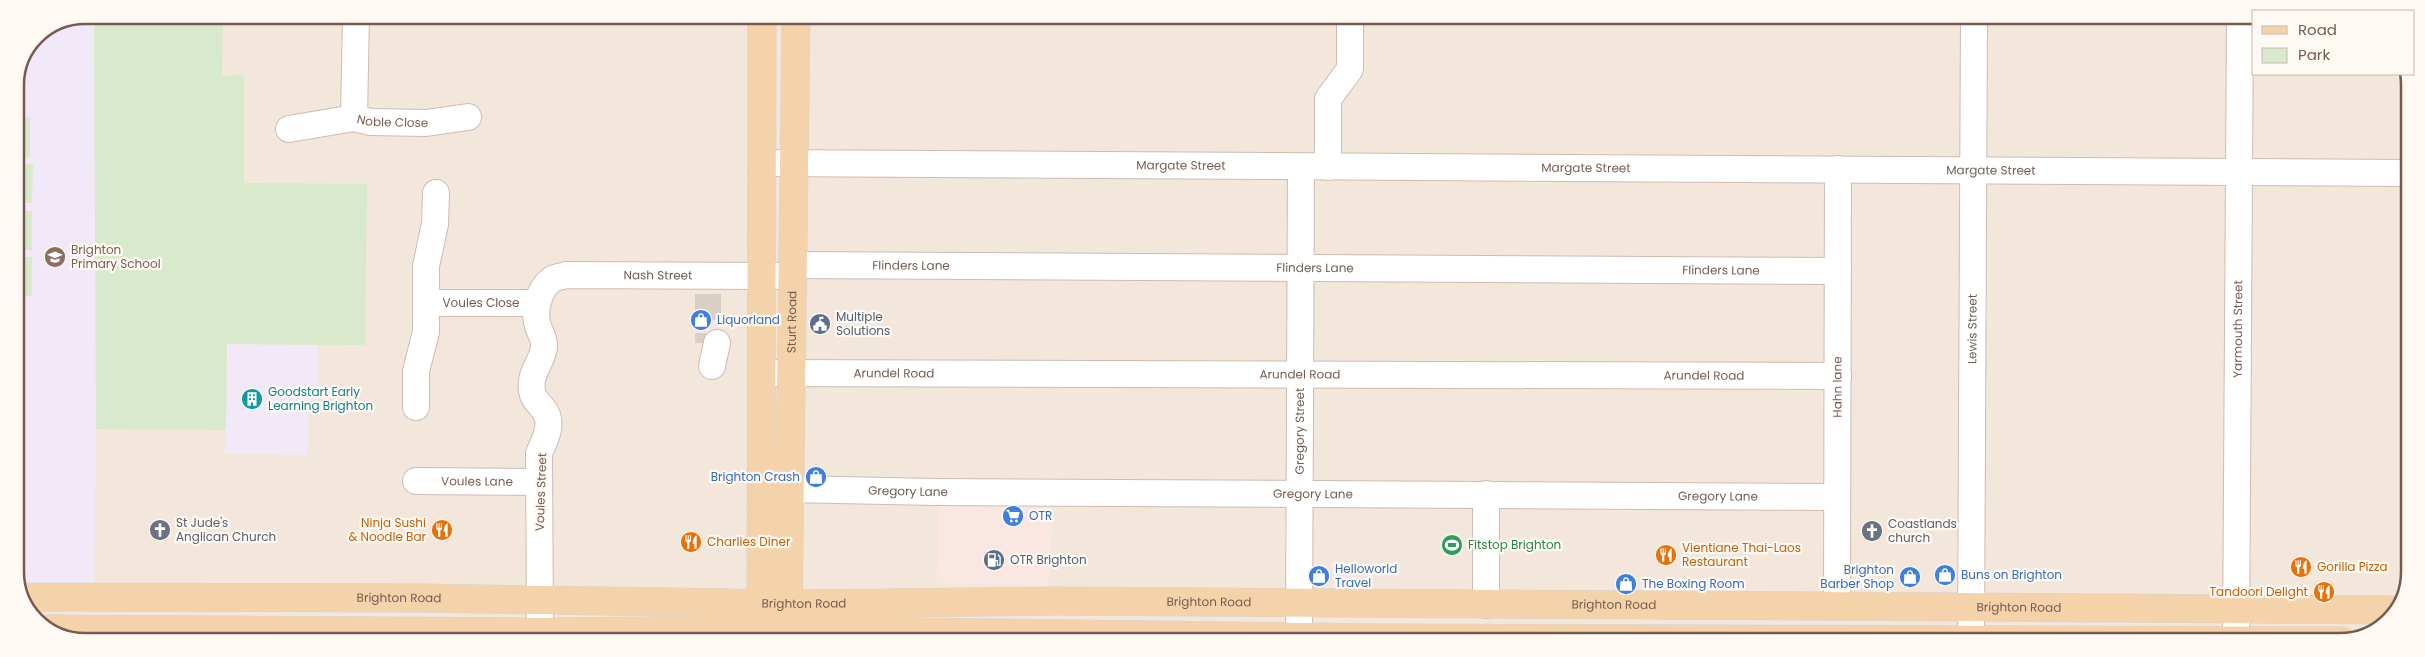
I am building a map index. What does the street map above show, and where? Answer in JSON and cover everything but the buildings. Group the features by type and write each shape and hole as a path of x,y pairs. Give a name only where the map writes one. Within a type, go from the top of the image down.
{"main road":[{"path":"761,625 762,24"},
{"name":"Sturt Road","path":"788,617 796,24"},
{"path":"788,549 794,570 805,586 817,597 832,604"},
{"name":"Brighton Road","path":"29,597 540,599 761,625"},
{"name":"Brighton Road","path":"499,633 761,625 832,604 1056,601 2388,610"},
{"name":"Brighton Road","path":"788,617 1002,633"},
{"name":"Brighton Road","path":"65,629 103,633"}],"street":[{"path":"354,118 356,24"},
{"path":"1328,167 1328,99 1350,69 1350,24"},
{"name":"Lewis Street","path":"1974,24 1971,607 1977,633"},
{"name":"Yarmouth Street","path":"2236,633 2240,24"},
{"name":"Noble Close","path":"289,129 354,118 371,122 426,122 468,117"},
{"name":"Margate Street","path":"762,163 2401,173"},
{"name":"Gregory Street","path":"1299,633 1301,167"},
{"name":"Hahn lane","path":"1836,606 1838,170"},
{"name":"Voules Close","path":"416,407 416,371 426,332 426,266 435,224 436,193"},
{"name":"Flinders Lane","path":"793,271 1301,268 1838,271"},
{"name":"Nash Street","path":"537,303 551,279 566,275 713,288 762,276 793,271"},
{"name":"Voules Close","path":"426,303 537,303"},
{"name":"Voules Street","path":"537,303 537,325 545,344 534,371 532,392 548,419 547,436 539,453 540,632"},
{"name":"Arundel Road","path":"762,373 1838,376"},
{"name":"Voules Lane","path":"416,481 539,482"},
{"name":"Gregory Lane","path":"789,489 936,492 1837,497"},
{"path":"1486,494 1486,605"},
{"path":"124,633 126,598"},
{"path":"418,633 419,598"},
{"path":"1056,601 1056,633"},
{"path":"1249,603 1249,633"},
{"path":"1762,606 1762,633"},
{"path":"2133,633 2134,607"}],"shaded area":[{"path":"85,24 2252,24 2252,75 2400,75 2401,580 2397,596 2391,606 2377,621 2360,630 2340,633 469,633 69,631 51,623 36,609 27,592 24,576 24,85 28,61 34,51 51,34 61,28"},
{"name":"Brighton Primary School","path":"85,24 94,24 96,429 94,588 26,587 24,576 25,73 28,61 34,51 51,34 61,28"},
{"path":"227,344 318,345 317,410 308,410 307,455 225,454"},
{"name":"OTR Brighton","path":"939,496 1052,498 1049,586 937,583"}],"green space":[{"path":"94,24 223,24 222,76 244,75 244,183 367,184 365,345 227,344 226,430 96,429"},
{"path":"24,117 30,117 30,157 24,157"},
{"path":"24,164 33,164 32,203 24,203"},
{"path":"24,211 32,211 32,250 24,250"},
{"path":"24,257 32,257 32,296 24,296"}],"tunnel":[{"path":"708,294 708,343"}],"place":[{"name":"Brighton Primary School","path":"55,257"},
{"name":"Liquorland","path":"701,320"},
{"name":"Multiple Solutions","path":"820,324"},
{"name":"Goodstart Early Learning Brighton","path":"252,399"},
{"name":"Brighton Crash","path":"816,477"},
{"name":"OTR","path":"1013,516"},
{"name":"St Jude's Anglican Church","path":"160,530"},
{"name":"Ninja Sushi & Noodle Bar","path":"442,530"},
{"name":"Coastlands church","path":"1872,531"},
{"name":"Charlies Diner","path":"691,542"},
{"name":"Fitstop Brighton","path":"1452,545"},
{"name":"Vientiane Thai-Laos Restaurant","path":"1666,555"},
{"name":"OTR Brighton","path":"994,560"},
{"name":"Gorilla Pizza","path":"2301,567"},
{"name":"Buns on Brighton","path":"1945,575"},
{"name":"Helloworld Travel","path":"1319,576"},
{"name":"Brighton Barber Shop","path":"1910,577"},
{"name":"The Boxing Room","path":"1626,584"},
{"name":"Tandoori Delight","path":"2324,592"}]}
